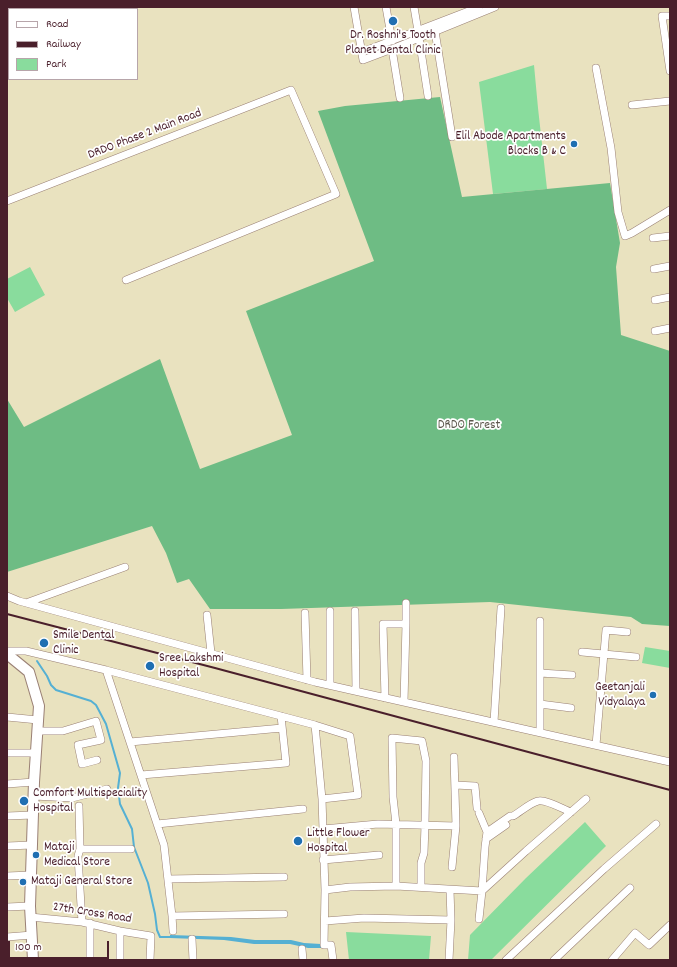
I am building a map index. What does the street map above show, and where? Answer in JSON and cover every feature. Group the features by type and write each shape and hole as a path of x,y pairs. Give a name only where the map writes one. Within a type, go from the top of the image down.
{"main road":[{"path":"7,654 29,672 39,706 34,782 30,906 33,960"}],"street":[{"path":"354,7 363,60 392,49 418,34 472,13 495,7"},
{"path":"386,7 392,41"},
{"path":"414,7 428,96"},
{"path":"362,52 392,41 435,31 472,13 479,7"},
{"path":"670,16 662,16 670,71"},
{"path":"435,31 452,137"},
{"path":"392,49 400,98"},
{"path":"596,68 611,148 618,212 625,236 670,210"},
{"name":"DRDO Phase 2 Main Road","path":"7,202 291,90 336,194 126,280"},
{"path":"632,105 670,101"},
{"path":"653,238 670,236"},
{"path":"654,269 670,266"},
{"path":"655,300 670,297"},
{"path":"654,330 670,328"},
{"path":"26,603 125,567"},
{"path":"7,596 26,603 306,680 670,762"},
{"path":"404,702 406,603"},
{"path":"494,722 501,608"},
{"path":"330,611 330,685"},
{"path":"355,611 356,691"},
{"path":"305,613 306,680"},
{"path":"207,615 210,653"},
{"path":"540,621 540,732"},
{"path":"385,698 383,624 406,624"},
{"path":"596,745 606,630 627,632"},
{"path":"7,651 26,651 106,670 315,725 350,736 358,795 322,799"},
{"path":"582,652 636,657"},
{"path":"106,670 164,845 173,931"},
{"path":"540,673 572,675"},
{"path":"540,704 571,708"},
{"path":"141,775 286,763 281,716"},
{"path":"7,717 38,720"},
{"path":"38,731 63,731 96,721 101,740 78,745 82,764 96,760"},
{"path":"315,725 322,799 325,921 324,945 331,945 333,960"},
{"path":"130,742 282,728"},
{"path":"396,886 396,824 393,798 392,738 422,741 426,761 424,853 421,863 421,887"},
{"path":"7,753 36,752"},
{"path":"452,867 456,826 454,757"},
{"path":"7,784 34,782"},
{"path":"455,785 475,786 478,811 486,835 479,919"},
{"path":"34,796 72,798 107,790"},
{"path":"324,890 350,887 396,886 482,891 586,799"},
{"path":"486,835 510,816 513,816 539,800 554,804 571,812"},
{"path":"79,806 80,849 78,856 90,960"},
{"path":"157,824 303,809"},
{"path":"7,816 33,815"},
{"path":"323,828 378,824 456,826"},
{"path":"506,960 604,869 656,824"},
{"path":"7,846 32,845"},
{"path":"80,849 131,848"},
{"path":"323,860 379,855"},
{"path":"7,876 31,875"},
{"path":"168,879 284,877"},
{"path":"554,960 630,888"},
{"path":"449,960 451,920 450,890"},
{"path":"7,907 30,906"},
{"path":"172,916 284,914"},
{"name":"27th Cross Road","path":"30,917 86,923 151,936 150,960"},
{"path":"325,921 364,918 451,920"},
{"path":"612,960 635,934 649,945 670,925"},
{"path":"120,931 120,960"},
{"path":"7,937 32,935"},
{"path":"192,939 193,960"},
{"path":"302,949 302,960"}],"green space":[{"path":"534,65 547,189 493,194 479,82"},
{"name":"DRDO Forest","path":"440,97 462,197 610,183 620,243 616,267 621,335 670,351 670,626 642,624 631,617 490,602 281,609 210,609 189,579 177,583 166,553 152,526 7,572 7,399 24,427 160,359 200,469 292,435 246,311 374,261 318,111 345,106"},
{"path":"30,267 45,295 15,312 7,298 7,279"},
{"path":"645,647 670,651 670,668 642,663"},
{"path":"585,822 606,846 491,960 468,960 470,935 526,878"},
{"path":"346,932 431,936 429,960 349,960"}],"water":[{"path":"170,935 231,937 255,940 291,940 304,943 321,944 321,948 308,948 290,944 254,944 224,940 170,938"}],"waterway":[{"path":"37,661 51,685 56,690 91,701 96,705 106,724 120,773 118,788 120,804 132,829 134,847 148,883 157,930 160,937 171,937"}],"railway":[{"path":"7,614 670,790"}],"place":[{"name":"Dr. Roshni's Tooth Planet Dental Clinic","path":"393,21"},
{"name":"Elil Abode Apartments Blocks B & C","path":"574,144"},
{"name":"Smile Dental Clinic","path":"44,643"},
{"name":"Sree Lakshmi Hospital","path":"150,666"},
{"name":"Geetanjali Vidyalaya","path":"653,695"},
{"name":"Comfort Multispeciality Hospital","path":"24,801"},
{"name":"Little Flower Hospital","path":"298,841"},
{"name":"Mataji Medical Store","path":"36,855"},
{"name":"Mataji General Store","path":"23,882"}]}
